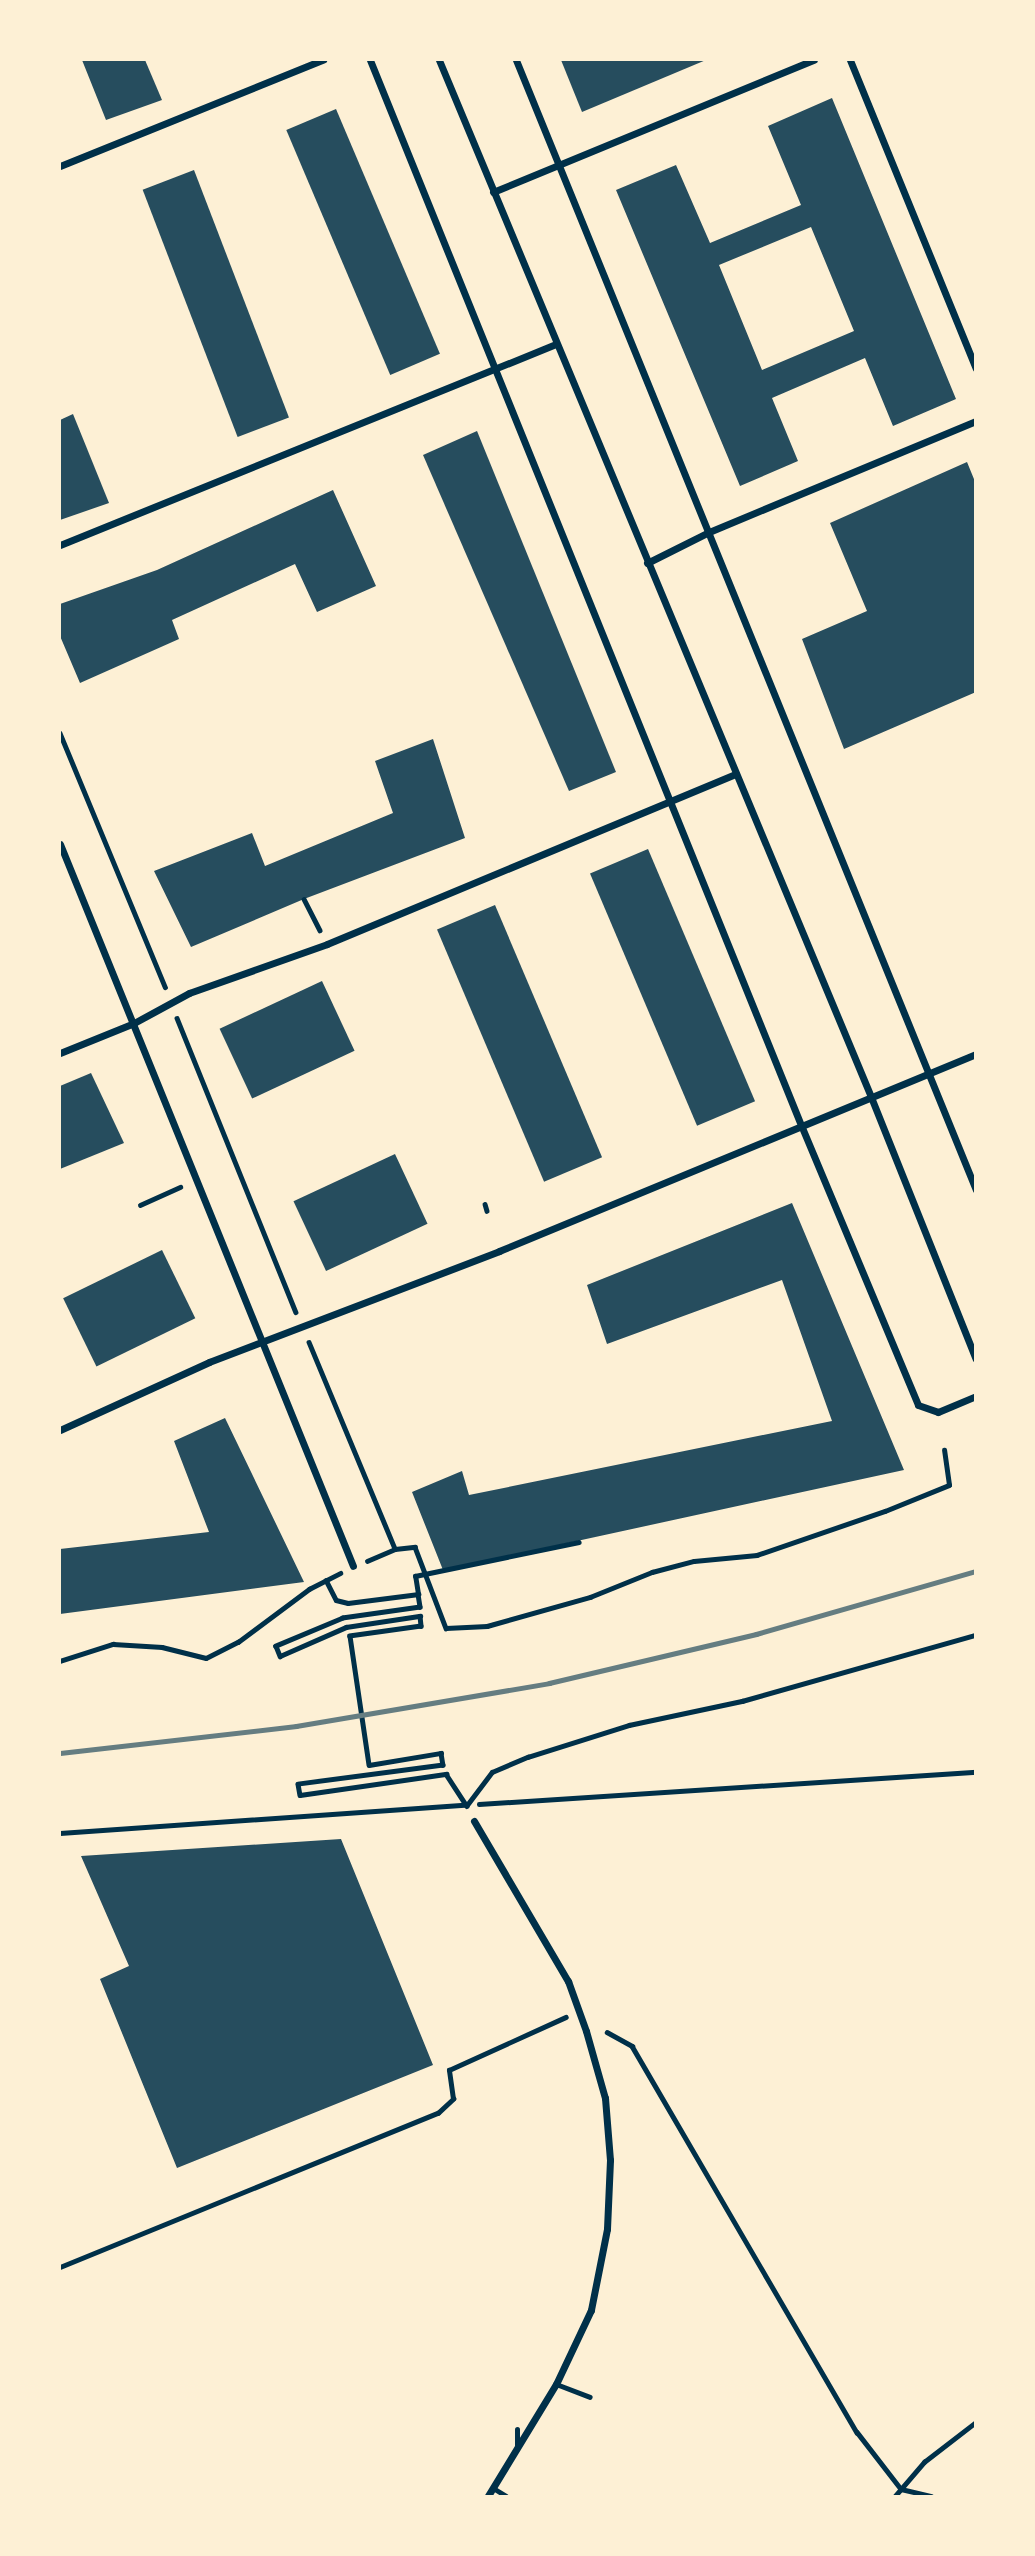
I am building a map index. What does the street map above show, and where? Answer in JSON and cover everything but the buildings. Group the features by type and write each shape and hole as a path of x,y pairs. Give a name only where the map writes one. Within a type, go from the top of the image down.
{"street":[{"path":"60,166 323,60"},
{"path":"370,60 801,1125 918,1405 938,1412 975,1396"},
{"path":"439,60 871,1097 975,1359"},
{"path":"516,60 975,1190"},
{"path":"494,192 814,60"},
{"path":"850,60 975,368"},
{"path":"60,545 556,344"},
{"path":"648,563 709,532 975,421"},
{"path":"60,1053 134,1023 171,1002 327,944 736,774"},
{"path":"60,844 353,1566"},
{"path":"60,1430 302,1324 499,1251 975,1054"},
{"path":"474,1821 568,1981 605,2098 610,2160 607,2229 591,2310 556,2384 488,2497"}],"lane":[{"path":"556,2384 590,2397"},
{"path":"517,2429 517,2449"},
{"path":"493,2488 506,2497"}],"path":[{"path":"60,733 395,1549"},
{"path":"140,1205 197,1180"},
{"path":"485,1204 487,1212"},
{"path":"60,1661 113,1644 162,1647 206,1658 239,1642 266,1619 326,1580 395,1549 415,1547 446,1628 487,1626 590,1598 652,1572 694,1561 757,1555 886,1511 949,1485 944,1450"},
{"path":"466,1805 446,1774 300,1795 298,1784 443,1765 442,1753 369,1765 350,1636 421,1626 420,1616 346,1627 280,1656 276,1646 343,1618 419,1607 415,1576 579,1542"},
{"path":"326,1580 336,1600 348,1603 418,1594"},
{"path":"466,1805 492,1772 528,1756 629,1725 742,1701 975,1635"},
{"path":"60,1833 975,1772"},
{"path":"60,2267 438,2113 453,2099 449,2070 579,2011"},
{"path":"607,2032 632,2046 857,2432 901,2489 931,2497"},
{"path":"895,2497 924,2462 975,2422"}],"railway":[{"path":"60,1753 296,1726 549,1683 756,1634 976,1571"}]}
